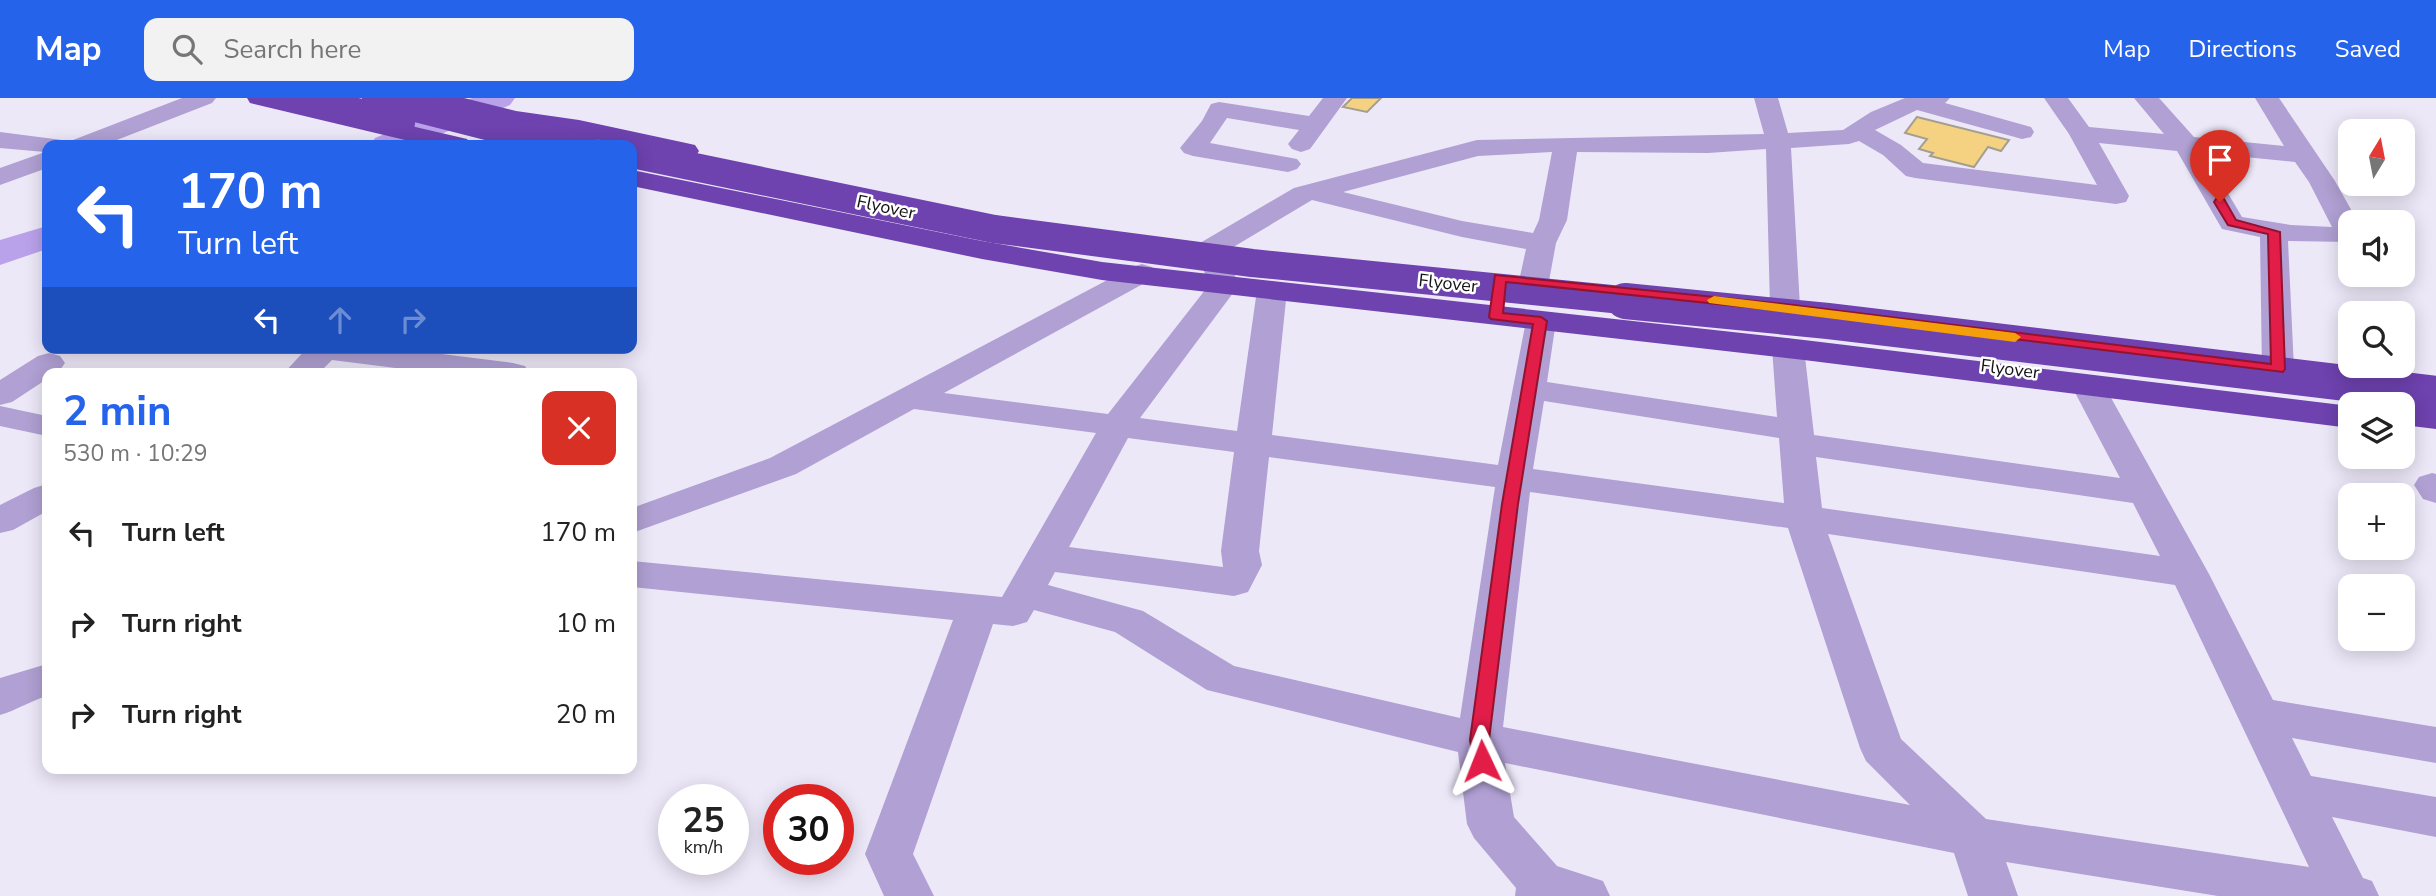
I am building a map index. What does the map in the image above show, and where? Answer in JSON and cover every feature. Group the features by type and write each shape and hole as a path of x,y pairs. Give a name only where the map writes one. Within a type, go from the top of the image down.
{"highway":[{"path":"259,98 439,140"},
{"path":"301,98 472,140"},
{"path":"376,98 506,131 557,140"},
{"path":"435,98 515,119 633,140"},
{"path":"471,140 515,119"},
{"path":"637,141 1084,235 1500,278 1537,301 1788,348 2338,416"},
{"name":"Flyover","path":"637,155 994,229 1252,263 1828,321 2436,394"},
{"path":"637,177 982,250 1102,271 1142,273 1496,317 1537,301 1785,307 2436,388"},
{"name":"Flyover","path":"637,177 983,246 1227,280 2338,408"},
{"path":"1496,317 1500,278"},
{"path":"2074,345 2088,385"},
{"path":"2415,415 2436,418"},
{"path":"2415,423 2436,424"}],"street":[{"path":"95,140 204,98"},
{"path":"1288,164 1335,98"},
{"path":"1766,98 1778,141 1785,307"},
{"path":"637,574 1013,612 1117,426 1223,285 1210,249 1306,193 1477,148 1566,144 1708,145 1778,141 1846,142 1892,150 1914,170 2116,196 2081,134 2056,98"},
{"path":"2146,98 2186,144 2232,223 2274,232 2332,236 2350,234 2322,181 2267,98"},
{"path":"1846,142 1926,100 2022,132"},
{"path":"1316,125 1219,109 1213,123 1194,148 1288,164 1306,193 1462,229 1542,243"},
{"path":"2081,134 2303,155"},
{"path":"0,140 42,144"},
{"path":"1556,891 1491,824 1479,740 1514,478 1529,389 1542,243 1553,220 1566,144"},
{"path":"0,177 42,161"},
{"path":"2274,232 2278,369"},
{"path":"637,519 783,466 1142,273"},
{"path":"1044,557 1234,582 1244,565 1240,551 1272,289"},
{"path":"1788,348 1804,518 1882,748 1973,837 1993,896"},
{"path":"305,368 319,354"},
{"path":"363,354 474,368"},
{"path":"0,395 49,363"},
{"path":"2088,385 2189,574 2349,896"},
{"path":"1529,389 1797,437 2145,493"},
{"path":"907,398 1255,442 2189,574"},
{"path":"0,416 42,425"},
{"path":"0,521 42,499"},
{"path":"1024,593 1129,621 1222,679 1479,740 1973,837 2349,896"},
{"path":"909,896 889,854 978,608"},
{"path":"2259,715 2436,745"},
{"path":"2297,792 2436,817"}],"building":[{"path":"1352,98 1381,98 1367,112 1343,107"},
{"path":"1917,117 2009,140 2001,151 1988,147 1974,167 1930,156 1933,153 1919,149 1927,139 1905,133"}],"waterway":[{"path":"399,140 499,98"},
{"path":"0,253 42,239"}],"slow traffic":[{"path":"1714,300 2015,337"}],"route":[{"path":"1482,761 1479,740 1510,504 1541,321 1496,317 1500,278 1785,307 2278,369 2274,232 2232,223 2220,202"}]}
